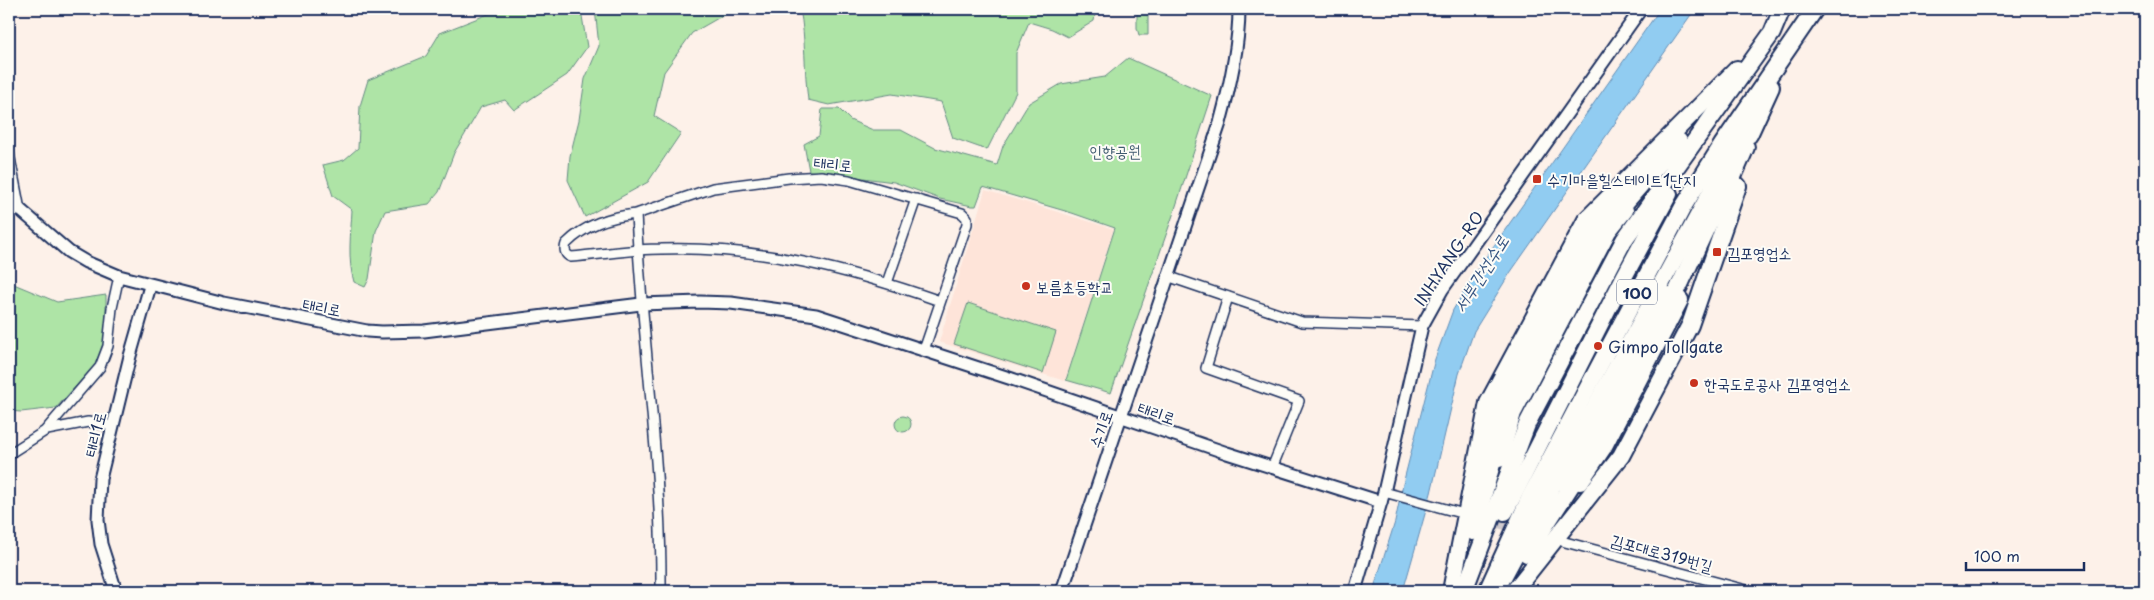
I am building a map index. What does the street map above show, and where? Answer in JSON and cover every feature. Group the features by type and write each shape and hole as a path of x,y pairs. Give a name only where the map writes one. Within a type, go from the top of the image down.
{"highway":[{"path":"1458,591 1528,422 1624,240 1772,34 1782,9"},
{"name":"100","path":"1469,591 1513,495 1651,225 1788,9"},
{"name":"100","path":"1486,591 1530,496 1674,224 1701,177 1816,9"},
{"path":"1458,591 1488,403 1586,220 1772,34"},
{"path":"1505,591 1621,456 1690,324 1738,186 1791,44"},
{"path":"1505,591 1791,44"}],"street":[{"name":"수기로","path":"1062,591 1220,123 1236,50 1239,9"},
{"name":"INHYANG-RO","path":"1355,591 1387,496 1422,326 1442,290 1641,9"},
{"path":"9,153 20,210"},
{"name":"태리로","path":"924,350 968,220 962,213 849,180 810,176 713,188 636,214 610,218 586,228 570,240 564,248 566,254 571,257 637,250 718,249 762,254 823,265 887,283 940,301"},
{"path":"887,283 916,199"},
{"name":"태리로","path":"9,200 69,252 86,262 119,276 150,286 265,312 382,332 424,331 641,304 731,303 816,315 1272,468 1387,496"},
{"path":"636,214 641,304 660,532 661,591"},
{"path":"9,454 45,431 96,372 104,359 108,346 114,296 119,276"},
{"path":"1167,276 1302,322 1422,326"},
{"name":"태리1로","path":"116,591 105,561 98,520 100,479 130,356 150,286"},
{"path":"1228,297 1206,368 1299,401 1272,468"},
{"path":"45,431 88,422 113,426"},
{"path":"1387,496 1458,512"},
{"name":"김포대로319번길","path":"1565,542 1750,591"}],"shaded area":[{"name":"보름초등학교","path":"985,190 1114,229 1065,381 939,342"}],"green space":[{"path":"501,9 575,9 582,16 587,47 567,75 514,110 505,100 481,107 454,153 439,192 429,204 385,211 376,231 369,279 365,287 354,282 350,255 352,210 333,196 323,165 344,160 358,148 360,106 368,80 426,56 440,33"},
{"path":"595,9 734,9 692,33 664,72 654,116 681,133 648,182 585,217 568,180 570,156 579,120 585,79 599,46"},
{"path":"800,9 1096,9 1094,21 1068,37 1052,29 1029,22 1016,53 1016,92 987,150 953,138 941,102 892,94 829,105 808,100"},
{"path":"1137,9 1148,9 1148,35 1139,35"},
{"name":"인향공원","path":"1128,58 1212,96 1111,393 1066,380 1115,228 1072,213 983,187 976,206 972,206 940,199 894,182 809,171 804,144 819,136 822,109 839,109 850,120 873,130 901,130 935,148 997,165 1003,146 1029,103 1061,84 1105,77"},
{"path":"9,282 57,302 106,295 106,336 97,363 56,408 21,412 9,411"},
{"path":"968,303 1056,332 1043,373 954,344"},
{"path":"900,416 906,416 911,421 909,430 900,432 895,427 895,421"}],"water":[{"name":"서부간선수로","path":"1660,9 1695,9 1510,273 1474,331 1459,374 1431,493 1403,591 1373,591 1395,522 1435,359 1453,310 1479,267"}],"tunnel":[{"path":"1487,520 1517,529"}],"place":[{"name":"수기마을힐스테이트1단지","path":"1537,179"},
{"name":"김포영업소","path":"1717,252"},
{"name":"보름초등학교","path":"1026,286"},
{"name":"Gimpo Tollgate","path":"1598,346"},
{"name":"한국도로공사 김포영업소","path":"1694,383"}]}
